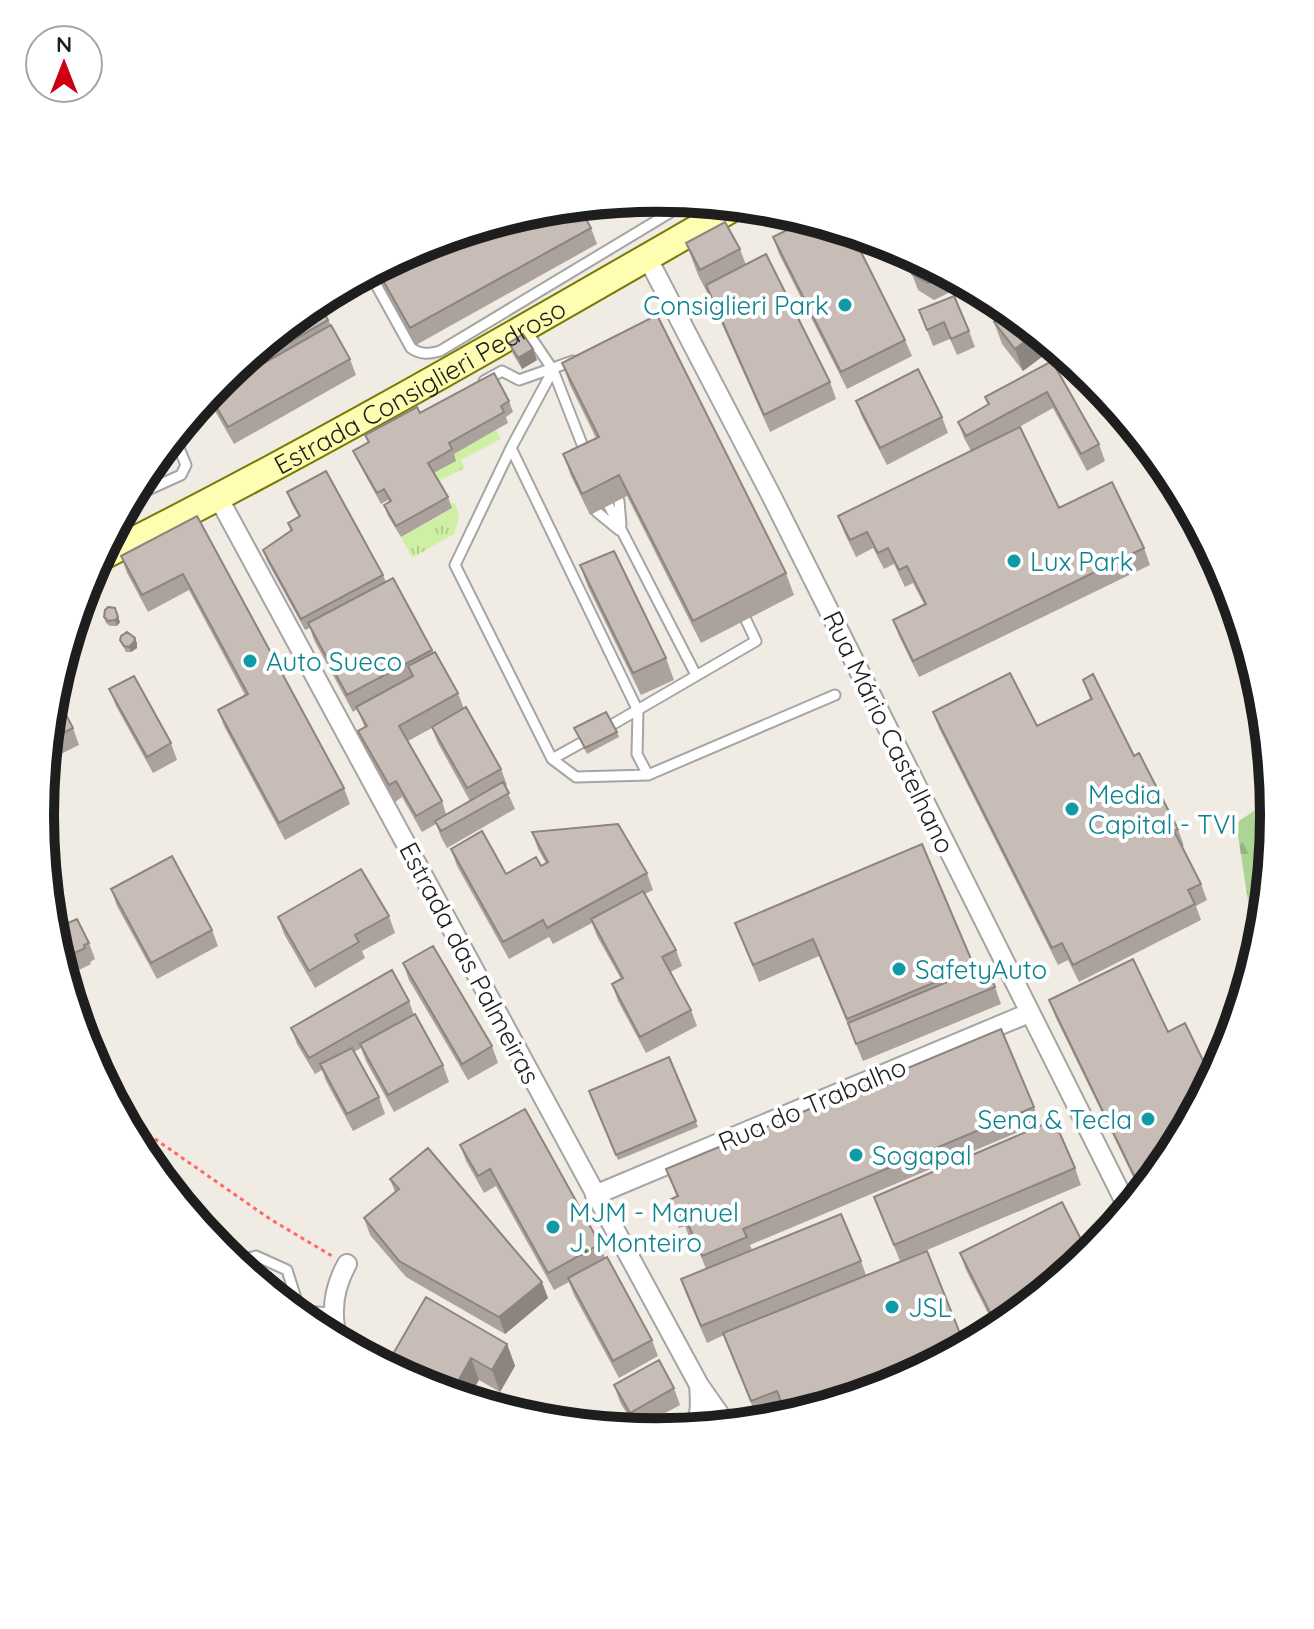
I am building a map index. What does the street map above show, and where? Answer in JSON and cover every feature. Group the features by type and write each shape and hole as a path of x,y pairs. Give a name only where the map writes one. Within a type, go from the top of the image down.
{"main road":[{"name":"Estrada Consiglieri Pedroso","path":"115,550 218,497 720,215"}],"street":[{"name":"Rua Mário Castelhano","path":"647,257 778,508 1122,1197"},
{"name":"Estrada das Palmeiras","path":"218,497 595,1195 699,1385 719,1414"},
{"name":"Rua do Trabalho","path":"595,1195 1029,1013"},
{"path":"335,1324 333,1313 337,1281 347,1264"},
{"path":"698,1416 699,1385"}],"lane":[{"path":"375,282 411,348 418,353 440,351 671,212"},
{"path":"524,327 553,370 571,419 596,464"},
{"path":"475,386 502,371 519,380 582,357"},
{"path":"553,370 511,448 455,565 552,759 576,777 648,775 835,695"},
{"path":"571,419 577,459"},
{"path":"150,489 181,475 186,465 179,447"},
{"path":"511,448 638,711 637,754 648,775"},
{"path":"614,503 622,532 696,675"},
{"path":"597,512 622,532"},
{"path":"552,759 756,641 746,620"},
{"path":"249,1258 256,1256 287,1270 296,1297"},
{"path":"316,1312 333,1313"}],"path":[{"path":"145,1132 270,1219 347,1264"}],"green space":[{"path":"496,430 501,439 461,460 465,468 440,480 444,488 441,490 432,474 456,461 453,454"},
{"path":"455,503 459,517 454,534 412,558 401,537 451,509 449,504"},
{"path":"1260,807 1259,854 1252,910 1249,907 1236,823"}],"building":[{"path":"584,216 591,228 410,328 382,278 426,257 501,232"},
{"path":"725,222 740,249 700,270 686,243"},
{"name":"Consiglieri Park","path":"793,227 858,247 905,340 841,372 773,237"},
{"name":"Consiglieri Park","path":"766,254 830,382 764,415 706,285"},
{"path":"913,269 935,280 928,283 912,274"},
{"path":"954,296 969,331 951,339 944,322 927,330 919,310"},
{"path":"324,312 328,320 267,355"},
{"path":"657,315 786,573 693,621 619,475 582,494 563,454 599,437 562,363"},
{"path":"999,318 1028,339 1015,349 994,322"},
{"path":"331,325 350,359 228,427 215,405 231,388 249,370"},
{"path":"523,334 533,349 518,358 509,343"},
{"path":"1052,361 1099,444 1081,454 1047,392 966,436 958,422 989,404 985,397"},
{"path":"918,369 942,417 880,448 856,401"},
{"path":"494,373 509,401 501,406 504,412 449,443 452,449 428,463 448,497 396,526 384,505 391,501 384,489 377,493 353,451 369,442 365,435 417,407 420,413"},
{"name":"Lux Park","path":"1020,427 1059,508 1112,482 1144,548 913,661 893,620 926,604 907,566 899,570 888,548 878,553 867,532 850,540 838,516"},
{"path":"326,471 383,575 301,619 263,550 292,530 288,523 300,516 287,492"},
{"name":"Auto Sueco","path":"197,516 344,788 279,823 218,710 248,694 183,574 142,595 121,556"},
{"path":"614,551 666,658 633,673 580,565"},
{"path":"393,578 432,650 347,695 308,623"},
{"path":"108,607 115,608 118,617 115,620 108,621 104,617"},
{"path":"127,632 135,638 129,647 120,640"},
{"path":"435,652 458,693 399,726 442,801 416,816 396,781 389,785 358,731 367,726 356,707 413,676 408,666"},
{"name":"Media Capital - TVI","path":"1010,673 1037,726 1092,699 1083,680 1093,674 1134,756 1139,753 1178,829 1174,831 1201,884 1188,890 1195,904 1073,965 1062,943 1052,948 933,712"},
{"path":"134,676 171,743 147,757 109,689"},
{"path":"466,707 501,769 467,788 432,727"},
{"path":"64,710 73,728 59,735"},
{"path":"606,712 617,732 585,748 574,728"},
{"path":"503,782 509,793 441,831 435,821"},
{"path":"618,824 647,873 547,928 543,920 503,942 451,849 482,831 506,874 536,857 541,866 548,862 532,832"},
{"path":"922,844 974,966 847,1019 813,939 753,965 735,923"},
{"path":"172,856 212,930 151,963 111,889"},
{"path":"361,869 389,916 355,935 359,942 309,971 278,917"},
{"path":"643,891 676,950 662,957 691,1010 640,1037 612,984 623,978 591,919"},
{"path":"77,919 89,943 84,945 85,948 71,955 65,925"},
{"path":"433,946 492,1046 462,1064 403,963"},
{"name":"Sena & Tecla","path":"1133,959 1168,1032 1185,1023 1205,1065 1179,1116 1136,1180 1049,1000"},
{"path":"986,966 995,987 856,1044 848,1023"},
{"path":"392,970 409,1001 309,1058 291,1028"},
{"path":"415,1014 443,1065 388,1095 360,1044"},
{"name":"Sogapal","path":"1001,1029 1034,1107 743,1229 747,1237 702,1256 679,1209 673,1212 669,1200 678,1196 666,1169"},
{"path":"352,1048 379,1097 347,1114 320,1064"},
{"path":"669,1057 696,1121 616,1155 589,1091"},
{"name":"MJM - Manuel J. Monteiro","path":"525,1109 600,1244 548,1273 490,1169 478,1176 460,1145"},
{"name":"JSL","path":"1054,1120 1075,1168 894,1245 874,1197"},
{"path":"428,1148 542,1282 499,1317 399,1261 364,1218 399,1189 390,1179"},
{"path":"1062,1202 1082,1242 1055,1268 992,1316 960,1253"},
{"path":"841,1214 861,1261 701,1326 681,1279"},
{"name":"JSL","path":"927,1251 961,1335 888,1372 782,1404 777,1391 751,1401 723,1333"},
{"path":"607,1257 652,1340 613,1361 568,1278"},
{"path":"426,1297 507,1344 492,1370 471,1358 457,1383 392,1356"},
{"path":"659,1360 674,1388 630,1413 614,1385"}],"place":[{"name":"Consiglieri Park","path":"845,305"},
{"name":"Lux Park","path":"1014,561"},
{"name":"Auto Sueco","path":"250,661"},
{"name":"Media Capital - TVI","path":"1072,809"},
{"name":"SafetyAuto","path":"899,969"},
{"name":"Sena & Tecla","path":"1148,1119"},
{"name":"Sogapal","path":"856,1155"},
{"name":"MJM - Manuel J. Monteiro","path":"553,1227"},
{"name":"JSL","path":"892,1307"}]}
